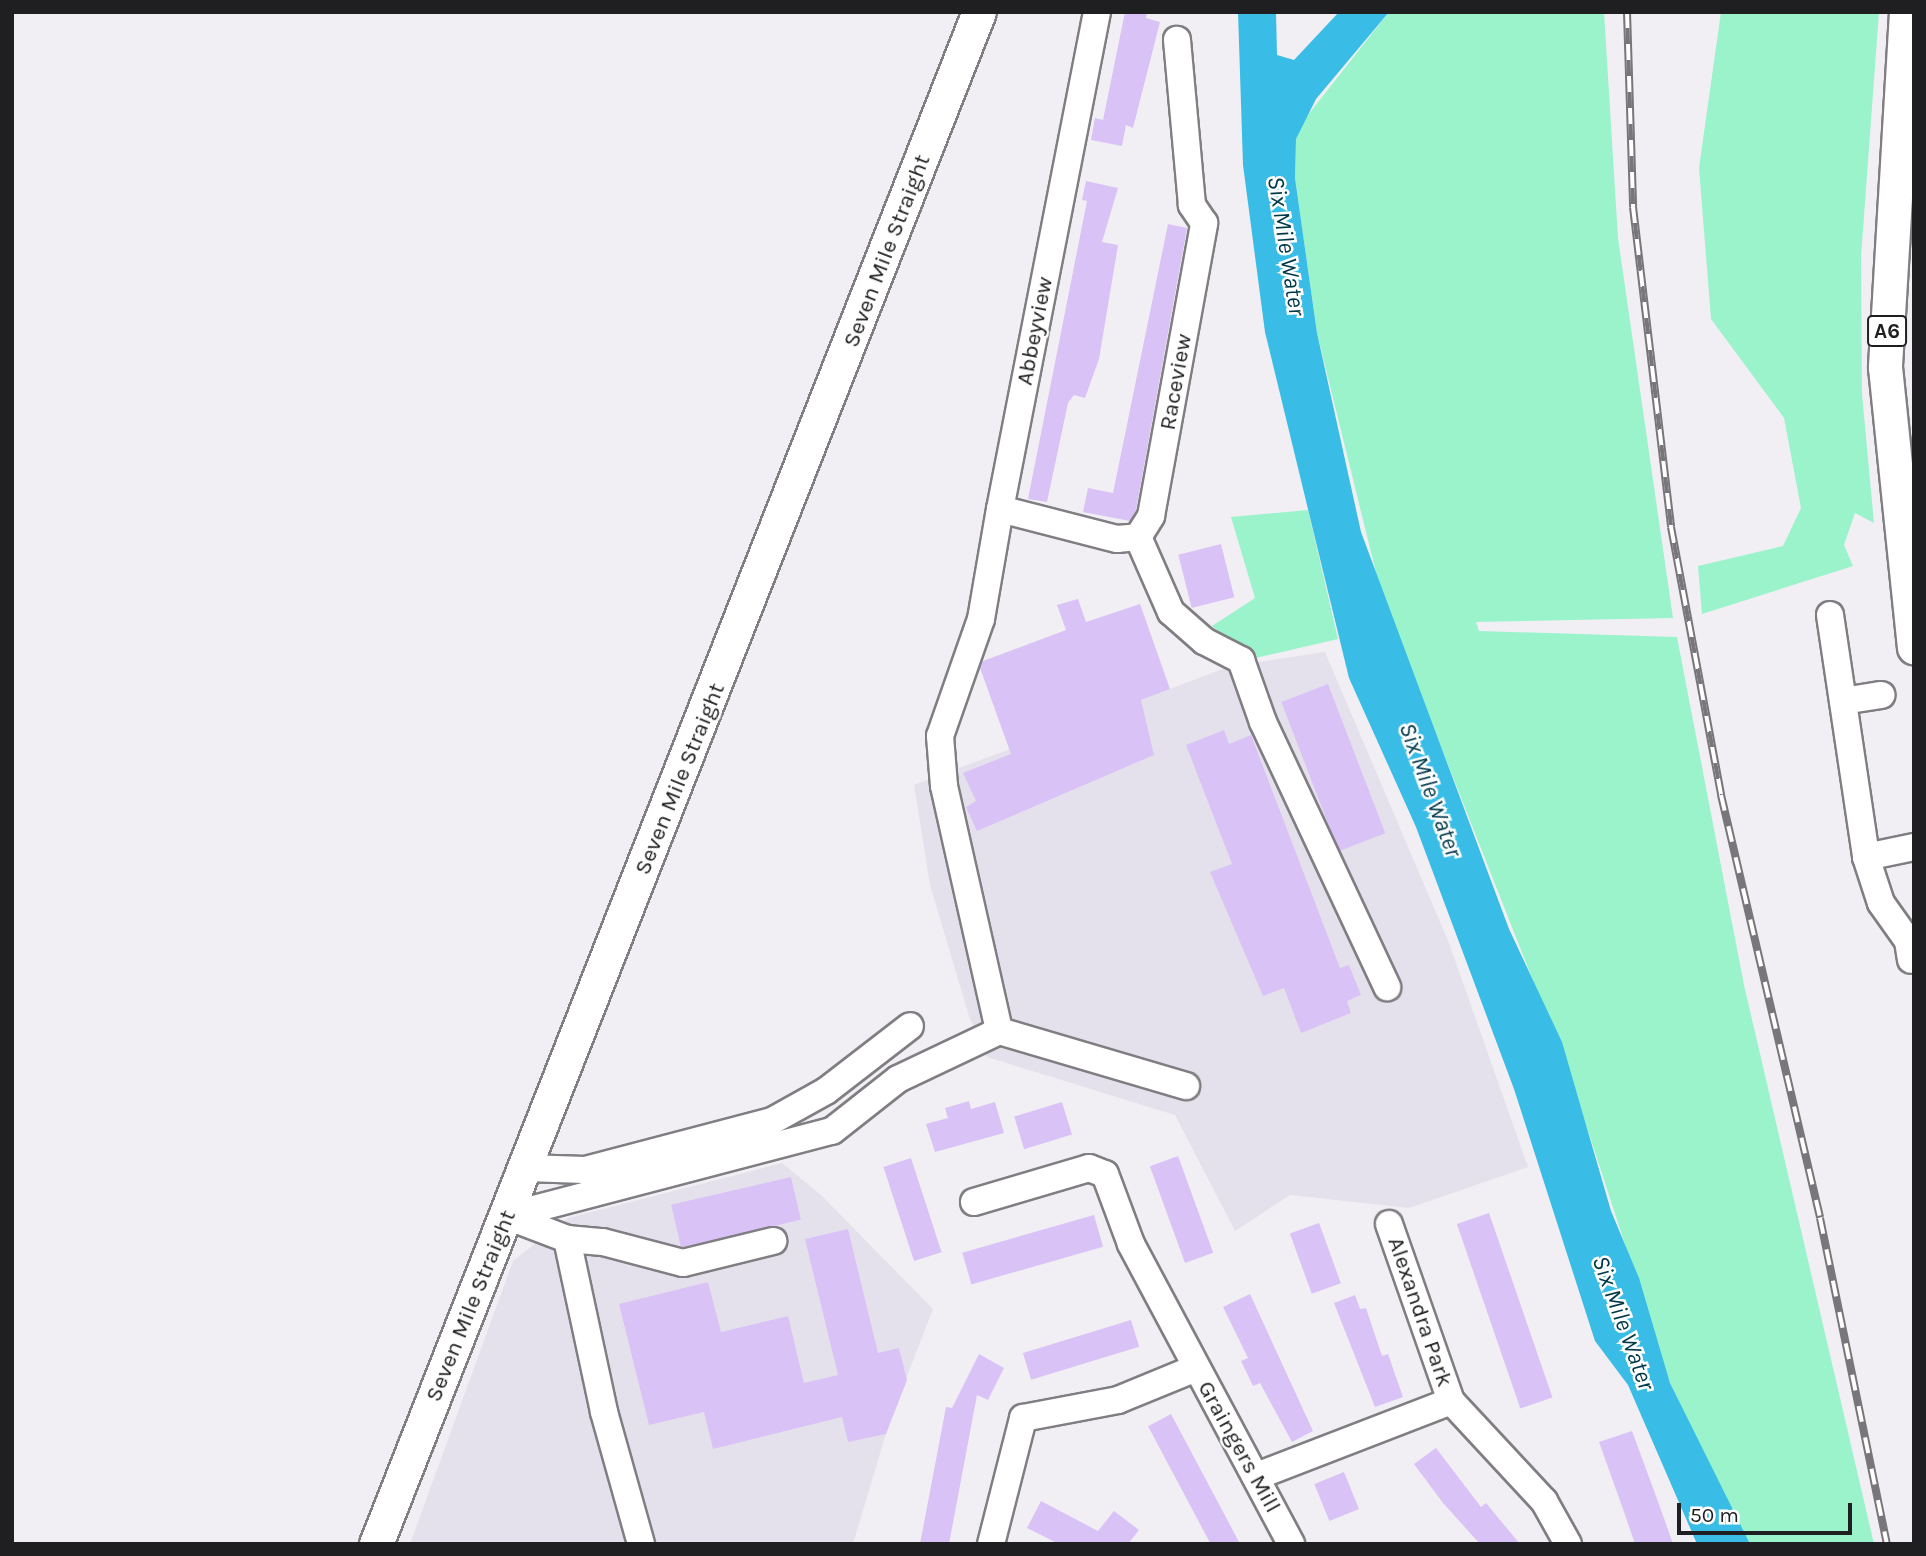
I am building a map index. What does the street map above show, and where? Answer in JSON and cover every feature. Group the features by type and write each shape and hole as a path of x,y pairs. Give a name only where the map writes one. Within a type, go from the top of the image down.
{"main road":[{"name":"Seven Mile Straight","path":"376,1544 979,12"},
{"name":"A6","path":"1906,12 1885,367 1914,648"}],"street":[{"name":"Abbeyview","path":"999,1031 944,786 940,736 981,619 1097,12"},
{"name":"Raceview","path":"1138,537 1151,516 1205,223 1192,205 1177,40"},
{"path":"1000,509 1117,538 1138,537 1171,612 1204,641 1241,660 1262,722 1387,987"},
{"path":"1830,615 1866,857 1881,903 1908,924 1912,960"},
{"path":"1843,701 1882,695"},
{"path":"1866,857 1914,847"},
{"path":"526,1168 585,1170 772,1121 826,1091 910,1026"},
{"path":"507,1216 832,1131 908,1074 999,1031 1186,1086"},
{"path":"974,1202 1089,1168 1101,1171 1131,1244 1196,1368"},
{"path":"507,1216 567,1239 603,1242 683,1263 773,1241"},
{"name":"Alexandra Park","path":"1389,1224 1451,1401 1544,1502 1568,1544"},
{"path":"567,1239 604,1412 642,1544"},
{"name":"Graingers Mill","path":"991,1544 1015,1430 1023,1418 1118,1400 1196,1368 1257,1476 1291,1544"},
{"name":"Alexandra Park","path":"1257,1476 1451,1401"}],"shaded area":[{"path":"1325,652 1449,943 1528,1167 1409,1208 1290,1195 1235,1231 1175,1115 987,1057 969,1016 930,885 914,785 1231,666"},
{"path":"782,1163 820,1194 933,1309 890,1420 853,1544 410,1544 513,1261 568,1218"}],"green space":[{"path":"1389,12 1604,12 1618,238 1673,618 1476,622 1479,631 1677,637 1744,985 1874,1544 1750,1544 1739,1525 1670,1383 1569,1072 1382,597 1317,333 1295,178 1296,139 1304,120"},
{"path":"1721,12 1879,12 1861,257 1862,394 1874,523 1855,513 1844,545 1853,566 1702,614 1698,566 1783,546 1801,508 1784,418 1711,319 1699,168"},
{"path":"1308,510 1338,639 1251,659 1212,626 1255,598 1231,517"}],"water":[{"name":"Six Mile Water","path":"1238,12 1276,12 1277,55 1294,60 1339,12 1389,12 1316,99 1296,139 1295,178 1317,333 1361,532 1509,929 1562,1042 1611,1211 1639,1278 1670,1383 1750,1544 1697,1544 1628,1385 1595,1341 1514,1089 1416,827 1349,678 1265,332 1243,165"}],"building":[{"path":"1125,12 1147,12 1146,18 1160,22 1133,128 1126,125 1122,146 1091,140 1095,118 1103,120"},
{"path":"1086,181 1118,188 1102,242 1118,245 1099,359 1085,398 1074,395 1068,403 1047,502 1028,499 1087,201 1082,200"},
{"path":"1168,224 1187,228 1136,510 1130,521 1083,512 1088,488 1113,493"},
{"path":"1221,544 1234,597 1192,608 1178,555"},
{"path":"1078,599 1086,622 1140,604 1170,689 1141,700 1154,755 977,831 966,807 976,801 963,773 1011,754 980,668 983,661 1066,630 1057,605"},
{"path":"1328,684 1385,833 1339,851 1281,702"},
{"path":"1224,730 1229,744 1251,735 1340,968 1349,965 1361,995 1347,1001 1351,1013 1301,1033 1284,988 1263,996 1210,872 1232,864 1186,745"},
{"path":"969,1101 971,1109 995,1102 1004,1133 935,1152 926,1124 948,1118 945,1108"},
{"path":"1062,1102 1072,1135 1024,1149 1014,1117"},
{"path":"1178,1156 1213,1253 1185,1263 1150,1166"},
{"path":"911,1158 942,1252 914,1261 883,1167"},
{"path":"791,1177 801,1220 681,1248 671,1205"},
{"path":"1489,1213 1552,1397 1520,1408 1457,1224"},
{"path":"1094,1215 1103,1247 971,1284 962,1253"},
{"path":"1319,1223 1341,1283 1312,1294 1290,1234"},
{"path":"848,1229 878,1353 899,1348 907,1380 886,1434 848,1442 842,1417 713,1449 704,1412 649,1425 619,1304 708,1282 721,1332 788,1316 804,1383 838,1375 805,1239"},
{"path":"1250,1294 1313,1431 1292,1442 1260,1383 1253,1386 1241,1361 1248,1358 1223,1307"},
{"path":"1355,1295 1360,1309 1366,1308 1382,1356 1388,1354 1403,1397 1375,1407 1334,1303"},
{"path":"1131,1320 1139,1347 1031,1380 1023,1353"},
{"path":"979,1354 1004,1368 988,1400 977,1395 949,1544 920,1544 946,1407 952,1408"},
{"path":"1171,1414 1240,1544 1211,1544 1148,1426"},
{"path":"1632,1431 1673,1544 1635,1544 1599,1442"},
{"path":"1436,1448 1481,1507 1486,1503 1520,1544 1480,1544 1443,1503 1414,1464"},
{"path":"1344,1472 1359,1509 1329,1521 1314,1484"},
{"path":"1041,1501 1098,1531 1114,1511 1139,1530 1128,1544 1059,1544 1027,1528"}],"railway":[{"path":"1627,12 1633,207 1671,527 1721,795 1820,1218 1887,1544"}]}
